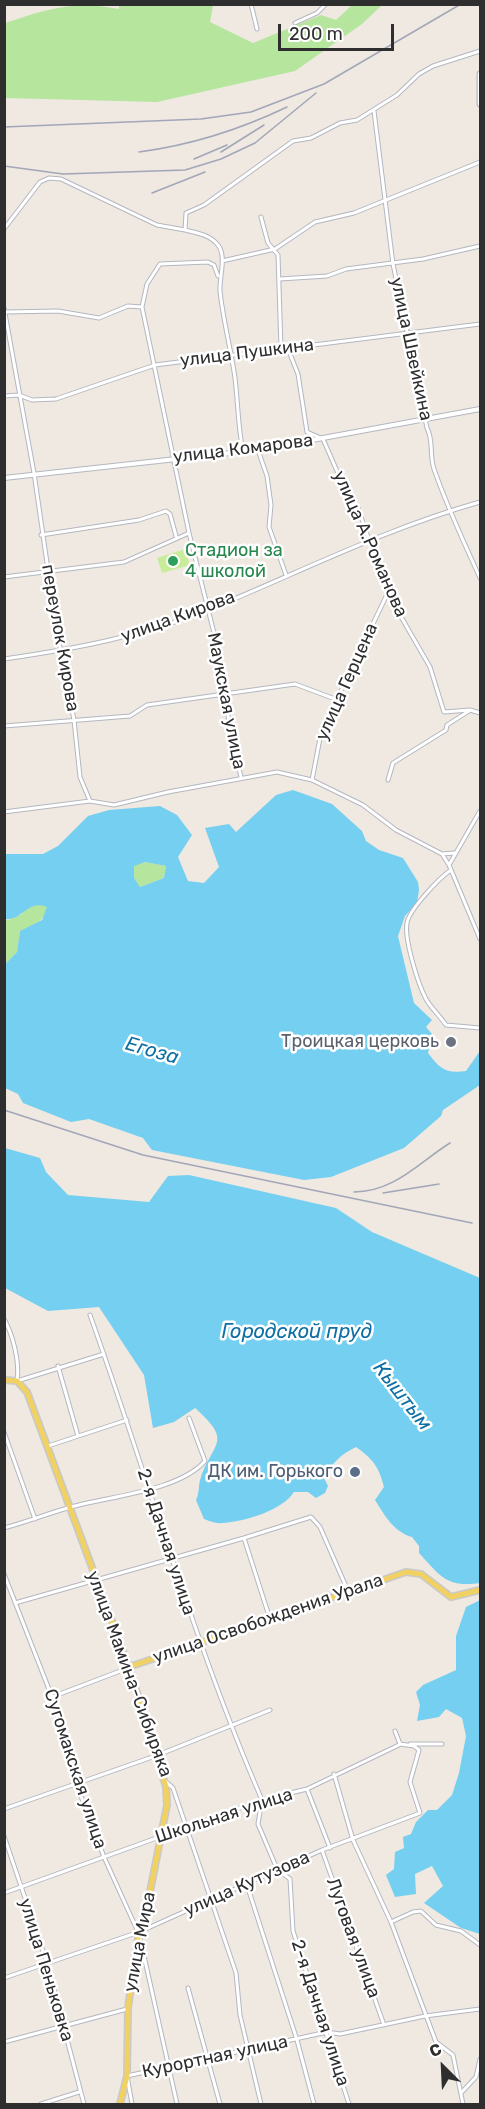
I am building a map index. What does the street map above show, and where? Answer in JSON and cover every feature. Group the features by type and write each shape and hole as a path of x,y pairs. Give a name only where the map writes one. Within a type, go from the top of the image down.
{"main road":[{"path":"480,74 480,104"},
{"path":"4,1380 16,1381"},
{"name":"улица Мамина-Сибиряка","path":"16,1381 27,1392 71,1507 96,1582 129,1667 158,1755 164,1781"},
{"name":"улица Освобождения Урала","path":"129,1667 348,1591 410,1572 424,1576 451,1597 480,1590"},
{"name":"улица Мира","path":"120,2104 127,2076 128,2008 139,1932 148,1902 166,1805 164,1781"}],"street":[{"path":"250,4 257,29"},
{"path":"295,23 317,13 326,4"},
{"path":"185,230 186,213 204,205 293,141 311,138 330,128 357,120 397,95 419,74 433,66 480,51"},
{"name":"улица Швейкина","path":"374,111 393,264 404,302 407,333 432,437 433,466 480,578"},
{"path":"222,261 275,249 315,222 354,213 480,162"},
{"path":"4,229 40,182 49,178 61,179 157,225 207,236 220,247 222,261 219,277"},
{"path":"261,217 268,243 275,249 280,279 278,303 281,348"},
{"path":"280,279 327,276 346,269 393,264 480,246"},
{"path":"20,395 5,310 58,311 99,318 128,306 142,308 147,284 160,264 208,262 214,265 219,277 231,354 237,424 243,452"},
{"name":"Маукская улица","path":"142,308 189,533 214,633 242,777"},
{"name":"улица Пушкина","path":"4,396 20,395 32,400 65,398 155,365 480,324"},
{"name":"улица А.Романова","path":"288,349 298,374 307,432 323,439 347,494 358,508 380,572 391,586 400,615 430,667 444,712 470,710 480,713"},
{"name":"переулок Кирова","path":"20,395 34,473 41,535 74,720 80,777 90,801"},
{"name":"улица Комарова","path":"4,478 258,450 480,409"},
{"path":"258,450 267,476 271,505 269,527 286,575"},
{"name":"улица Кирова","path":"4,659 61,651 114,640 207,610 286,575 450,511 480,502"},
{"path":"41,535 139,520 166,511 170,514 176,537"},
{"path":"4,577 124,562 189,533"},
{"name":"улица Герцена","path":"312,780 321,733 335,699 391,586"},
{"path":"4,726 130,716 147,705 295,684 335,699"},
{"path":"388,780 393,763 446,730 447,725 470,710"},
{"path":"4,812 90,801 114,805 242,777 278,772 312,780 363,805 396,830 442,854 449,865 480,939"},
{"path":"449,865 454,852 480,811"},
{"path":"442,854 454,852"},
{"path":"451,870 430,888 408,919 406,932 427,1002 446,1025 480,1028"},
{"name":"2-я Дачная улица","path":"90,1315 128,1420 147,1489 199,1644 230,1727 262,1800 258,1824 277,1869 290,1879 293,1931 349,2104"},
{"name":"улица Мамина-Сибиряка","path":"4,1319 9,1328 18,1372 16,1381"},
{"path":"16,1381 58,1366 104,1354"},
{"path":"58,1366 78,1436"},
{"path":"4,1528 71,1507 147,1489 195,1472 205,1461 189,1418"},
{"path":"48,1446 128,1420"},
{"path":"4,1432 35,1519"},
{"path":"15,1603 96,1582 311,1517 320,1527 348,1591"},
{"path":"244,1538 270,1619"},
{"name":"Сугомакская улица","path":"4,1574 52,1698 76,1783 104,1857 139,1932 177,2104"},
{"name":"улица Освобождения Урала","path":"52,1698 129,1667"},
{"path":"4,1809 158,1755 270,1710"},
{"path":"395,1731 400,1744"},
{"name":"Школьная улица","path":"4,1893 262,1800 308,1789 334,1774 400,1744 442,1744"},
{"name":"улица Кутузова","path":"4,1978 139,1932 247,1885 277,1869 420,1813 410,1782 418,1750 414,1746 400,1744"},
{"path":"334,1774 353,1840 391,1922 436,2042 453,2055 463,2104"},
{"name":"улица Мамина-Сибиряка","path":"164,1781 173,1788 236,1973 240,2014 261,2104"},
{"path":"308,1789 330,1848"},
{"name":"улица Пеньковка","path":"4,1836 47,1963 84,2104"},
{"name":"Луговая улица","path":"322,1850 384,2025"},
{"path":"247,1885 297,2040 314,2104"},
{"path":"391,1922 413,1912 421,1911 436,1925 461,1932 480,1945"},
{"path":"188,1988 220,2104"},
{"path":"4,2042 128,2008"},
{"name":"Курортная улица","path":"127,2076 169,2065 209,2060 248,2048 297,2040 327,2032 340,2034 425,2016 480,2009"},
{"path":"461,2093 476,2077 480,2059"},
{"path":"127,2076 132,2104"},
{"path":"41,2104 79,2092"}],"green space":[{"path":"87,5 119,9 119,5 217,5 213,6 210,22 253,43 321,15 336,20 352,5 382,5 362,24 295,71 157,102 5,98 5,23 60,7"},
{"name":"Стадион за 4 школой","path":"185,549 190,565 162,573 157,558"},
{"path":"145,862 166,866 164,878 140,887 134,878 134,865"},
{"path":"39,904 47,906 44,916 34,925 20,931 17,952 5,964 4,919 8,920 22,914 25,908"}],"water":[{"name":"Егоза","path":"293,790 332,804 362,831 366,841 379,850 403,858 418,882 419,890 417,903 405,916 398,936 414,1003 432,1020 426,1027 432,1034 428,1053 444,1069 459,1072 466,1071 480,1051 480,1085 443,1110 441,1116 404,1148 331,1177 304,1180 152,1150 143,1138 89,1119 71,1122 23,1103 18,1094 5,1088 5,964 17,952 20,931 42,920 47,907 35,906 16,917 5,919 5,854 43,854 58,846 88,816 109,810 160,806 177,815 192,835 178,857 188,881 204,883 219,867 205,828 229,824 236,832 276,795","holes":["145,862 166,866 164,878 140,887 134,878 134,866"]},
{"name":"Городской пруд","path":"5,1148 40,1158 46,1172 68,1195 149,1202 168,1176 189,1175 336,1208 372,1232 480,1278 480,1583 460,1584 439,1574 419,1553 419,1546 412,1537 391,1523 375,1500 384,1487 380,1474 371,1460 356,1447 333,1464 324,1478 328,1486 325,1493 316,1498 308,1492 294,1492 281,1504 252,1517 220,1523 204,1519 196,1500 201,1477 217,1442 214,1428 207,1419 195,1408 174,1422 153,1428 144,1375 99,1307 48,1311 5,1288"},
{"path":"480,1600 480,1934 461,1928 424,1903 443,1886 432,1866 415,1874 416,1894 395,1897 386,1875 394,1869 395,1852 404,1848 403,1837 411,1834 416,1822 428,1810 437,1810 452,1795 466,1736 462,1718 446,1709 439,1717 417,1721 420,1705 416,1692 423,1685 456,1670 456,1636 466,1607"}],"railway":[{"path":"4,127 201,119 251,112 324,84 461,4"},
{"path":"4,166 63,174 185,170 221,159 255,143 316,93"},
{"path":"139,152 215,136 287,107"},
{"path":"221,152 264,125"},
{"path":"194,159 227,145"},
{"path":"152,193 205,172"},
{"path":"4,1110 143,1155 472,1223"},
{"path":"354,1192 368,1191 394,1182 450,1143"},
{"path":"383,1193 439,1184"}],"place":[{"name":"Стадион за 4 школой","path":"173,561"},
{"name":"Троицкая церковь","path":"451,1042"},
{"name":"ДК им. Горького","path":"355,1472"}],"water label":[{"name":"Кыштым","path":"402,1396"}]}
